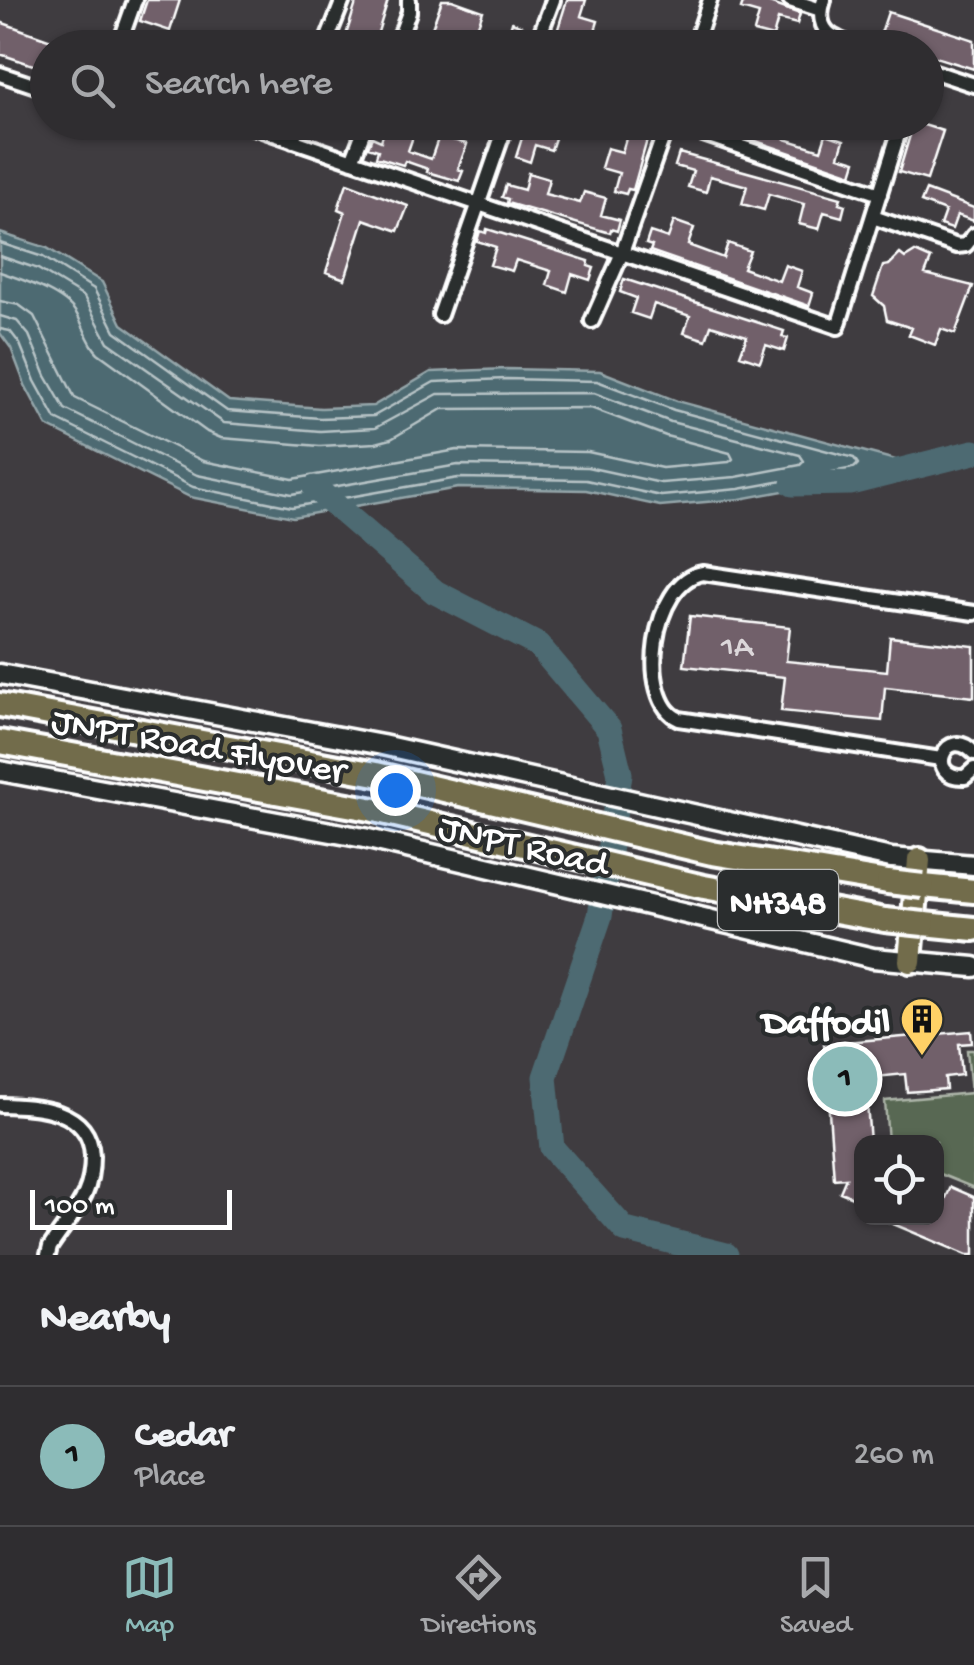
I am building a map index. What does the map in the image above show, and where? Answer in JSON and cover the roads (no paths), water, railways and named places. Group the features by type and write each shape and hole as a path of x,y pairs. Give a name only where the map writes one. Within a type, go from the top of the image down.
{"highway":[{"name":"JNPT Road Flyover","path":"0,705 376,774 682,845 888,882 974,891"},
{"name":"JNPT Road Flyover","path":"0,742 370,809 672,879 885,920 974,930"},
{"path":"910,961 919,860"}],"street":[{"path":"124,30 135,0"},
{"path":"331,30 343,0"},
{"path":"402,30 409,0"},
{"path":"542,30 553,0"},
{"path":"700,30 710,0"},
{"path":"790,0 823,5 822,30"},
{"path":"0,74 30,84"},
{"path":"944,75 974,85"},
{"path":"290,140 838,327 896,140"},
{"path":"352,161 360,140"},
{"path":"440,315 501,140"},
{"path":"592,320 622,254 662,140"},
{"path":"721,140 880,194"},
{"path":"872,217 957,246 966,245 974,235"},
{"path":"942,760 679,720 669,715 659,700 654,642 677,584 689,575 702,573 974,613"},
{"name":"JNPT Road","path":"0,674 382,745 891,858 974,865"},
{"path":"942,760 950,746 962,744 973,748"},
{"path":"942,760 948,774 971,778"},
{"name":"JNPT Road","path":"0,771 364,838 872,958 974,968"},
{"path":"0,1104 54,1110 84,1130 91,1145 92,1162 85,1193 48,1255"}],"water":[{"path":"0,233 47,248 102,282 122,324 229,401 321,408 373,406 431,372 600,371 677,401 918,466 740,499 660,506 586,490 458,488 293,517 190,497 47,426 11,348 0,333"}],"waterway":[{"path":"793,484 850,483 974,452"},
{"path":"315,488 435,592 538,645 609,729 620,774 600,916 545,1077 552,1148 625,1230 726,1255"}],"place":[{"name":"Daffodil","path":"922,1057"},
{"name":"Cedar","path":"845,1079"}]}
